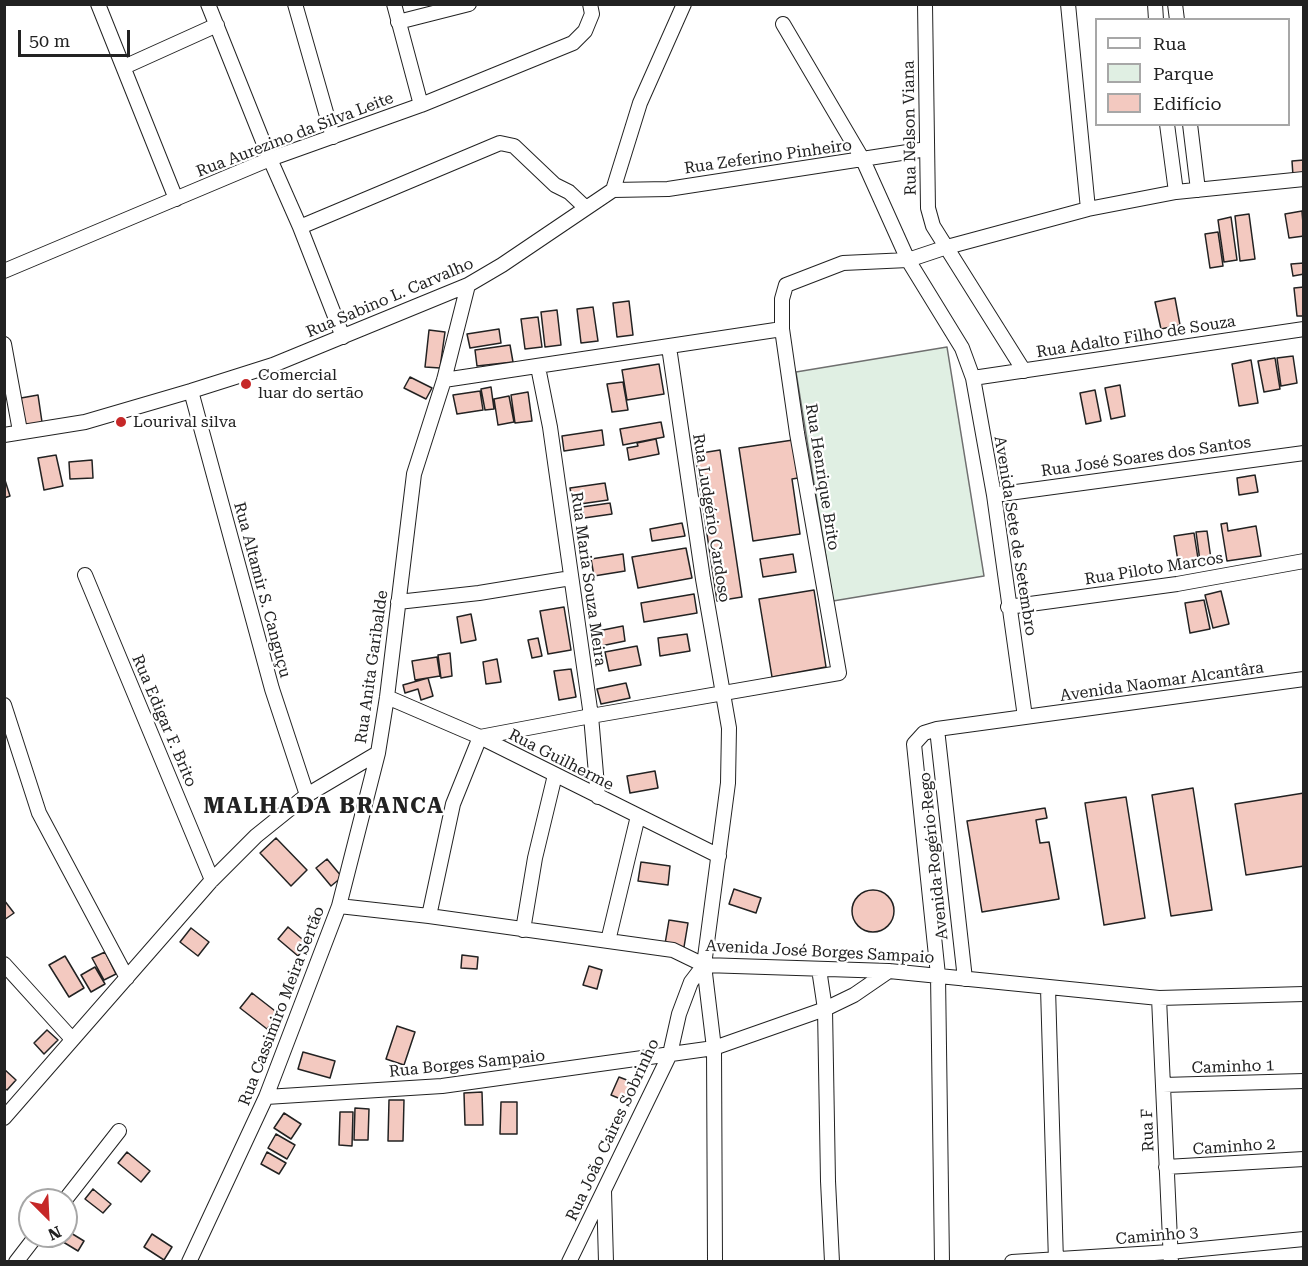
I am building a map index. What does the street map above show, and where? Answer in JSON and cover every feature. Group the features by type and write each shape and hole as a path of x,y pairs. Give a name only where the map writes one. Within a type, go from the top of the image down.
{"street":[{"path":"98,4 176,199"},
{"path":"208,4 270,159 300,226 343,337"},
{"path":"295,4 333,137"},
{"path":"394,4 421,105"},
{"path":"398,22 469,4"},
{"name":"Rua Aurezino da Silva Leite","path":"4,271 270,159 421,105 573,43 585,31 592,14 590,4"},
{"path":"613,190 640,103 684,4"},
{"name":"Rua Nelson Viana","path":"925,4 928,208 933,226 1023,371"},
{"path":"1068,4 1088,208"},
{"name":"Avenida Sete de Setembro","path":"783,24 863,160 908,260 962,348 974,378 994,495 1025,717"},
{"path":"124,67 217,25"},
{"path":"1167,126 1176,192"},
{"path":"1190,126 1198,190"},
{"path":"300,226 500,143 514,146 555,185 569,192 586,208"},
{"name":"Rua Zeferino Pinheiro","path":"613,190 668,189 927,150"},
{"path":"908,260 1088,208 1176,192 1304,179"},
{"name":"Rua Sabino L. Carvalho","path":"4,435 85,422 191,392 273,365 343,337 468,285 502,265 613,190"},
{"name":"Rua Henrique Brito","path":"723,694 839,673 797,433 782,329 782,299 786,285 843,263 908,260"},
{"name":"Rua Anita Garibalde","path":"4,1119 212,880 256,836 307,795 378,753 414,474 444,380 468,285"},
{"path":"444,380 782,329"},
{"name":"Rua Adalto Filho de Souza","path":"974,378 1304,329"},
{"path":"4,344 20,431"},
{"name":"Rua Ludgério Cardoso","path":"669,347 703,579 723,694"},
{"name":"Rua Maria Souza Meira","path":"538,367 550,427 591,716 598,797"},
{"name":"Rua Altamir S. Canguçu","path":"191,392 272,689 307,795"},
{"name":"Rua José Soares dos Santos","path":"994,495 1304,453"},
{"name":"Rua Piloto Marcos","path":"1008,607 1177,584 1304,561"},
{"name":"Rua Edigar F. Brito","path":"85,575 212,880"},
{"path":"398,602 479,593 571,578"},
{"name":"Avenida Naomar Alcantâra","path":"1025,717 1304,679"},
{"path":"429,916 453,804 480,737 723,694"},
{"name":"Rua João Caires Sobrinho","path":"569,1262 670,1054 679,1014 691,982 704,965 728,783 729,728 723,694"},
{"name":"Rua Guilherme","path":"387,697 480,737 718,856"},
{"path":"4,705 39,813 127,978"},
{"path":"937,729 1025,717"},
{"name":"Avenida Rogério Rego","path":"942,1262 938,975 914,744 924,733 937,729 964,979"},
{"name":"Rua Cassimiro Meira Sertão","path":"189,1262 266,1097 339,906 378,753"},
{"path":"523,930 535,858 555,775"},
{"path":"608,941 638,816"},
{"name":"Avenida José Borges Sampaio","path":"339,906 429,916 673,950 704,965 889,971 1160,998 1304,994"},
{"path":"4,964 72,1039"},
{"path":"704,965 714,1048 716,1262"},
{"path":"819,969 825,1009 832,1262"},
{"name":"Rua Borges Sampaio","path":"266,1097 442,1086 714,1048 825,1009 854,995 889,971"},
{"path":"1048,988 1056,1261"},
{"name":"Rua F","path":"1160,998 1171,1257"},
{"name":"Caminho 1","path":"1163,1085 1304,1081"},
{"path":"74,1188 119,1131"},
{"name":"Caminho 2","path":"1166,1167 1304,1159"},
{"path":"604,1189 606,1262"},
{"name":"Caminho 3","path":"1012,1262 1171,1257 1304,1239"},
{"path":"16,1262 27,1248"}],"green space":[{"path":"947,347 984,576 833,601 796,372"}],"building":[{"path":"1304,160 1304,175 1293,176 1292,161"},
{"path":"1302,211 1304,236 1289,238 1285,214"},
{"path":"1249,214 1255,259 1240,261 1235,216"},
{"path":"1231,217 1237,260 1224,262 1218,220"},
{"path":"1218,232 1223,266 1210,268 1205,234"},
{"path":"1304,263 1304,274 1293,276 1291,264"},
{"path":"1304,287 1304,316 1297,316 1294,288"},
{"path":"1175,298 1180,325 1161,329 1155,302"},
{"path":"629,301 633,335 617,337 613,303"},
{"path":"593,307 598,341 581,343 577,309"},
{"path":"557,310 561,345 545,347 541,312"},
{"path":"538,317 542,347 525,349 521,319"},
{"path":"499,329 501,343 470,348 467,334"},
{"path":"429,330 445,332 440,368 425,367"},
{"path":"510,345 513,362 477,366 475,350"},
{"path":"1293,356 1297,383 1281,386 1277,358"},
{"path":"1275,358 1280,389 1264,392 1258,361"},
{"path":"1251,360 1258,403 1239,406 1232,364"},
{"path":"659,364 664,394 627,400 622,370"},
{"path":"410,377 432,388 426,399 404,388"},
{"path":"623,382 628,410 612,412 607,384"},
{"path":"1120,385 1125,416 1111,419 1105,388"},
{"path":"491,387 494,409 485,410 481,389"},
{"path":"1095,390 1101,421 1086,424 1080,393"},
{"path":"480,391 483,410 457,414 453,395"},
{"path":"528,392 532,421 515,423 511,395"},
{"path":"38,395 42,422 25,426 21,398"},
{"path":"509,396 514,422 498,425 494,399"},
{"path":"661,422 664,437 623,445 620,429"},
{"path":"602,430 604,445 564,451 562,436"},
{"path":"656,439 659,454 629,460 627,448 638,446 637,443"},
{"path":"793,440 798,478 792,479 800,534 753,541 739,448"},
{"path":"720,450 742,597 717,601 695,454"},
{"path":"56,455 63,486 44,490 38,458"},
{"path":"92,460 93,478 70,479 69,462"},
{"path":"1255,475 1258,492 1239,495 1237,478"},
{"path":"4,477 10,496 4,498"},
{"path":"605,483 608,500 573,505 570,488"},
{"path":"610,503 612,514 584,518 582,507"},
{"path":"682,523 685,536 652,541 650,529"},
{"path":"1227,523 1228,531 1256,526 1261,556 1227,561 1221,524"},
{"path":"1207,531 1211,559 1200,561 1196,532"},
{"path":"1194,533 1199,565 1179,568 1174,536"},
{"path":"686,548 692,578 638,588 632,557"},
{"path":"623,554 625,571 594,576 591,559"},
{"path":"793,554 796,572 763,577 760,559"},
{"path":"814,590 826,667 772,677 759,599"},
{"path":"1221,591 1229,624 1213,628 1205,595"},
{"path":"694,594 697,613 644,622 641,603"},
{"path":"1204,600 1210,629 1190,633 1185,603"},
{"path":"564,607 571,650 548,654 540,611"},
{"path":"471,614 476,640 461,643 457,617"},
{"path":"623,626 625,641 596,647 593,632"},
{"path":"687,634 690,651 660,656 658,638"},
{"path":"538,638 542,656 532,658 528,640"},
{"path":"637,646 641,665 609,671 605,652"},
{"path":"450,653 452,676 441,678 438,655"},
{"path":"437,657 440,676 415,680 412,661"},
{"path":"497,659 501,682 486,684 483,662"},
{"path":"571,669 576,697 559,700 554,671"},
{"path":"428,678 433,696 421,700 418,689 405,693 403,685"},
{"path":"626,683 630,698 601,704 597,689"},
{"path":"655,771 658,788 630,793 627,776"},
{"path":"1193,788 1212,910 1171,916 1152,795"},
{"path":"1304,793 1304,866 1246,875 1235,804"},
{"path":"1126,797 1145,918 1104,925 1085,803"},
{"path":"1045,808 1047,818 1036,820 1040,843 1049,842 1059,899 982,912 967,821"},
{"path":"276,838 307,870 291,886 260,853"},
{"path":"327,859 342,877 331,886 316,868"},
{"path":"641,862 670,866 668,885 638,881"},
{"path":"734,889 761,898 756,913 729,904"},
{"path":"873,890 888,896 894,911 888,926 873,932 858,926 852,911 858,896"},
{"path":"4,900 14,913 4,920"},
{"path":"669,920 688,923 684,947 665,944"},
{"path":"288,927 308,944 298,956 278,939"},
{"path":"191,928 209,942 198,956 180,942"},
{"path":"105,952 116,974 104,980 92,958"},
{"path":"462,955 478,957 477,969 461,968"},
{"path":"65,956 84,988 69,997 49,965"},
{"path":"589,966 602,970 597,989 583,985"},
{"path":"95,967 105,984 91,992 81,975"},
{"path":"252,993 279,1014 267,1029 240,1008"},
{"path":"397,1026 415,1032 404,1065 386,1059"},
{"path":"47,1030 58,1040 44,1054 34,1043"},
{"path":"303,1052 335,1061 330,1078 298,1069"},
{"path":"4,1069 16,1080 7,1090 4,1088"},
{"path":"619,1077 632,1082 623,1100 611,1095"},
{"path":"482,1092 483,1125 465,1125 464,1093"},
{"path":"389,1100 404,1100 403,1141 388,1141"},
{"path":"501,1102 517,1102 517,1134 500,1134"},
{"path":"355,1108 369,1109 368,1140 354,1140"},
{"path":"340,1112 353,1112 352,1146 339,1145"},
{"path":"284,1113 301,1124 291,1139 274,1128"},
{"path":"276,1134 295,1145 287,1159 268,1148"},
{"path":"127,1152 150,1171 141,1182 118,1163"},
{"path":"267,1152 286,1163 279,1174 261,1164"},
{"path":"93,1189 111,1204 103,1213 85,1199"},
{"path":"152,1234 172,1247 164,1260 144,1247"},
{"path":"78,1237 84,1241 78,1251 73,1248 78,1248"}],"place":[{"name":"Comercial luar do sertão","path":"246,384"},
{"name":"Lourival silva","path":"121,422"}],"district":[{"name":"MALHADA BRANCA","path":"324,807"}]}
